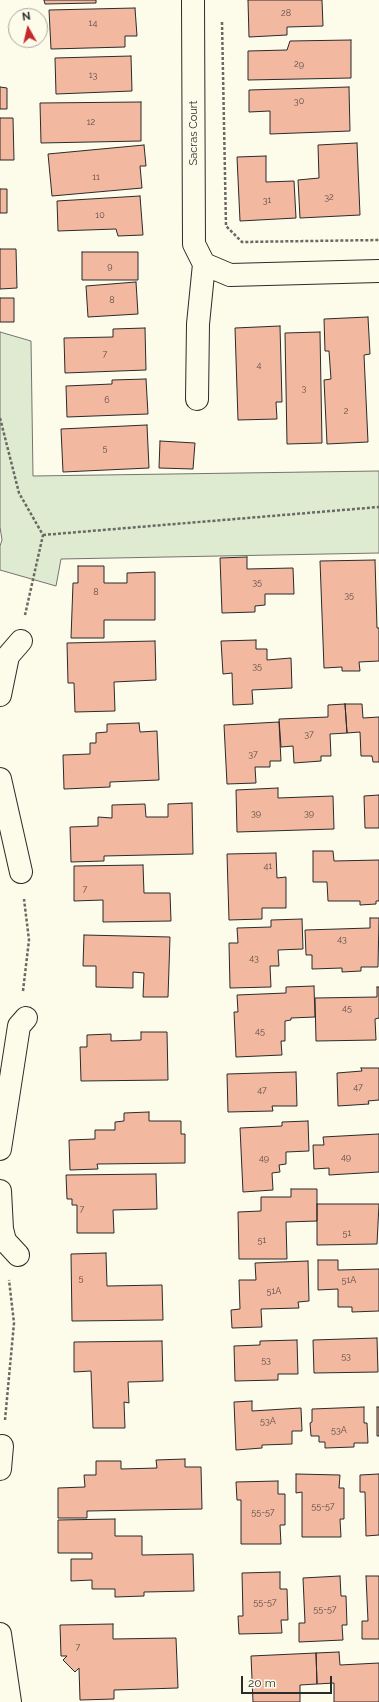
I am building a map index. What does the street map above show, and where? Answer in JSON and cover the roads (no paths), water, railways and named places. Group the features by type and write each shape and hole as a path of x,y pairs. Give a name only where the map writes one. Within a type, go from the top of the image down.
{"street":[{"name":"Sacras Court","path":"193,0 194,244 204,264"},
{"path":"197,399 198,324 204,264 230,275 379,271"},
{"path":"0,695 8,656 21,641"},
{"path":"0,779 21,872"},
{"path":"0,1148 22,1022"},
{"path":"0,1191 2,1228 12,1248"},
{"path":"0,1470 2,1446"},
{"path":"0,1634 10,1702"}]}
